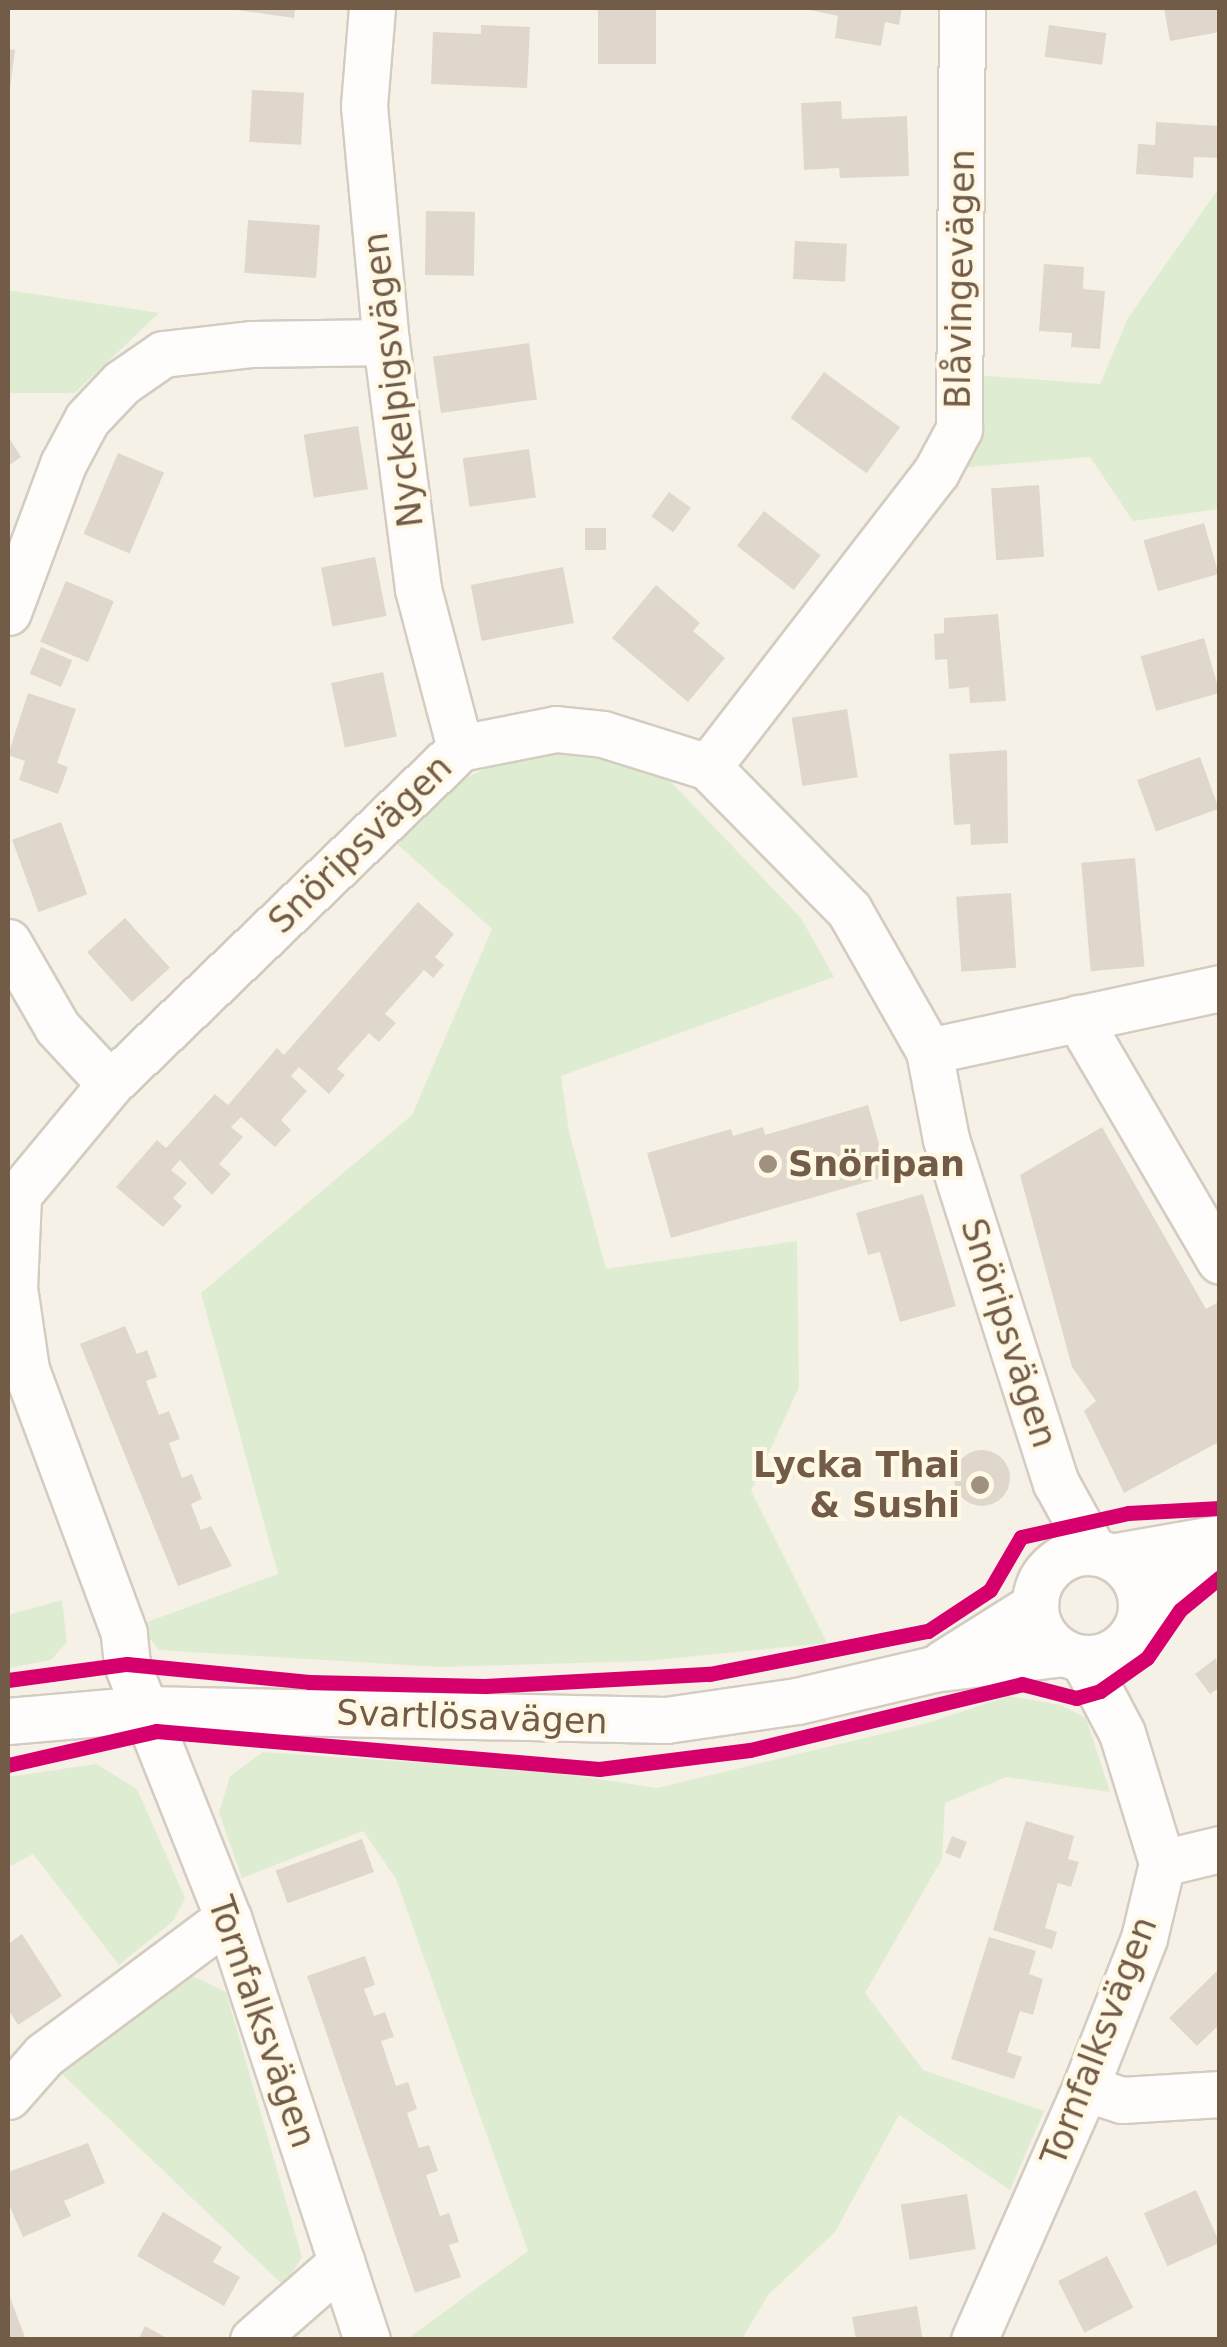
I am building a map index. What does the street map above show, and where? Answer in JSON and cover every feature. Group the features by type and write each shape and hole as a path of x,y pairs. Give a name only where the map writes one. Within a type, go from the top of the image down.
{"street":[{"name":"Nyckelpigsvägen","path":"372,8 364,106 386,342 418,589 460,748"},
{"name":"Blåvingevägen","path":"708,767 936,472 958,430 962,8"},
{"path":"8,612 62,464 87,419 121,383 163,354 252,344 386,342"},
{"name":"Snöripsvägen","path":"145,1709 127,1664 124,1632 17,1376 13,1194 110,1084 460,748 556,729 603,734 708,767 849,910 929,1051 946,1139 1056,1483 1089,1557"},
{"path":"8,942 57,1026 110,1084"},
{"path":"929,1051 1220,988"},
{"path":"1078,1018 1220,1261"},
{"path":"1219,1538 1102,1645 1048,1642 1035,1605 1038,1588 1089,1557 1219,1538"},
{"path":"1089,1557 1137,1582 1102,1645 1122,1733 1162,1862 1220,1850"},
{"name":"Svartlösavägen","path":"933,1669 1035,1605"},
{"name":"Svartlösavägen","path":"8,1721 145,1709 666,1720 798,1701 933,1669 1102,1645"},
{"name":"Tornfalksvägen","path":"145,1709 228,1918 367,2340"},
{"name":"Tornfalksvägen","path":"974,2340 1085,2088 1144,1938 1162,1862"},
{"path":"8,2096 44,2055 228,1918"},
{"path":"1085,2088 1122,2100 1220,2094"},
{"path":"254,2340 342,2262"}],"green space":[{"path":"1219,188 1219,509 1133,521 1090,457 947,469 974,375 1100,384 1128,318"},
{"path":"8,290 159,313 75,393 8,393"},
{"path":"612,743 672,783 801,918 834,977 561,1076 569,1132 606,1269 797,1241 799,1387 751,1491 827,1643 647,1661 439,1667 159,1650 139,1625 278,1574 201,1293 412,1115 492,929 396,843 456,782 519,754"},
{"path":"62,1600 67,1642 51,1660 8,1668 8,1615"},
{"path":"1008,1696 1061,1705 1086,1718 1110,1792 1006,1777 945,1803 942,1859 865,1993 923,2070 1044,2111 1010,2190 899,2115 835,2232 768,2295 742,2339 407,2339 528,2251 396,1879 363,1831 242,1878 219,1813 230,1776 263,1752 546,1771 657,1788 931,1722"},
{"path":"96,1764 137,1789 185,1898 173,1921 119,1965 33,1854 8,1867 8,1777"},
{"path":"184,1972 226,1992 302,2257 284,2286 59,2071"}],"building":[{"path":"223,8 295,8 294,18"},
{"path":"598,8 656,8 656,64 598,64"},
{"path":"801,8 902,8 899,25 885,22 881,46 835,38 838,16"},
{"path":"1164,8 1220,8 1220,32 1170,41"},
{"path":"481,25 530,27 527,88 431,84 433,32 481,34"},
{"path":"1049,25 1106,33 1102,65 1045,57"},
{"path":"8,49 15,50 10,88 8,88"},
{"path":"252,90 304,93 301,145 249,142"},
{"path":"841,101 842,119 907,116 909,176 840,178 839,168 804,170 801,103"},
{"path":"1156,122 1220,126 1220,158 1194,157 1193,178 1136,174 1138,144 1155,145"},
{"path":"426,211 475,212 474,276 425,275"},
{"path":"248,220 320,225 316,278 244,273"},
{"path":"795,241 847,244 845,282 793,279"},
{"path":"1044,264 1084,267 1083,289 1105,291 1100,349 1071,347 1072,333 1039,331"},
{"path":"529,343 537,399 441,413 433,356"},
{"path":"824,372 900,427 867,473 790,418"},
{"path":"358,426 368,489 314,498 304,435"},
{"path":"8,436 21,457 8,466"},
{"path":"529,449 536,498 469,507 463,458"},
{"path":"118,453 164,473 130,554 84,534"},
{"path":"1039,485 1044,557 996,560 991,488"},
{"path":"669,492 691,508 673,532 651,516"},
{"path":"764,511 821,555 794,590 737,546"},
{"path":"1204,523 1219,574 1158,591 1143,540"},
{"path":"585,528 606,528 606,550 585,550"},
{"path":"375,557 386,616 332,626 321,567"},
{"path":"563,567 574,623 482,641 471,585"},
{"path":"66,581 114,601 88,662 40,642"},
{"path":"656,585 700,623 693,631 725,658 688,702 612,638"},
{"path":"998,614 1006,701 970,703 969,687 949,689 947,659 935,660 934,634 944,633 944,618"},
{"path":"1204,638 1220,693 1156,711 1141,656"},
{"path":"41,647 72,660 61,687 30,674"},
{"path":"383,672 397,737 345,748 331,683"},
{"path":"28,693 76,709 57,763 68,767 58,794 19,780 25,761 8,755"},
{"path":"847,709 858,777 802,786 792,718"},
{"path":"1007,750 1008,843 971,845 970,824 954,825 949,754"},
{"path":"1200,757 1219,809 1156,832 1137,780"},
{"path":"61,822 87,894 38,912 12,840"},
{"path":"1135,858 1144,967 1091,971 1081,863"},
{"path":"1011,893 1016,968 961,972 956,897"},
{"path":"418,902 454,934 435,957 444,965 433,978 424,970 385,1014 396,1023 379,1042 369,1033 337,1069 345,1075 329,1094 299,1067 291,1076 307,1091 281,1120 291,1130 275,1147 241,1117 231,1127 243,1137 219,1164 231,1174 212,1195 180,1160 171,1170 187,1183 173,1198 182,1206 163,1227 116,1187 157,1140 166,1148 215,1094 228,1105 277,1048 284,1055"},
{"path":"125,918 170,968 132,1002 87,952"},
{"name":"Snöripan","path":"868,1105 888,1176 671,1238 647,1153 731,1129 733,1136 763,1127 765,1135"},
{"path":"1102,1127 1206,1309 1220,1301 1217,1443 1124,1493 1084,1411 1096,1401 1072,1367 1020,1175"},
{"name":"Snöripan","path":"923,1194 956,1306 900,1322 880,1252 868,1255 856,1213"},
{"path":"125,1326 137,1354 147,1350 157,1377 146,1381 159,1415 169,1411 180,1439 169,1443 182,1478 192,1474 202,1499 191,1504 201,1530 211,1526 232,1566 178,1586 80,1344"},
{"path":"982,1450 1002,1458 1010,1478 1002,1498 982,1506 962,1498 954,1478 962,1458"},
{"path":"1216,1658 1220,1687 1210,1694 1195,1674"},
{"path":"1026,1821 1074,1836 1068,1859 1079,1862 1071,1887 1058,1883 1045,1928 1057,1932 1052,1949 993,1930"},
{"path":"952,1836 967,1842 960,1859 945,1853"},
{"path":"362,1839 374,1872 288,1903 276,1870"},
{"path":"22,1934 62,1996 18,2025 8,2009 8,1944"},
{"path":"989,1937 1036,1951 1029,1974 1043,1979 1033,2015 1020,2011 1007,2052 1022,2057 1014,2079 951,2059"},
{"path":"365,1956 375,1985 364,1989 374,2016 385,2012 394,2037 381,2041 396,2086 408,2082 417,2109 407,2113 419,2148 429,2145 438,2171 426,2175 440,2216 449,2213 459,2242 449,2245 461,2277 415,2293 307,1976"},
{"path":"1220,1968 1220,2024 1197,2046 1169,2018"},
{"path":"88,2143 105,2183 64,2201 71,2216 23,2237 8,2202 8,2172"},
{"path":"1196,2190 1220,2243 1168,2266 1144,2213"},
{"path":"967,2194 976,2249 910,2260 901,2204"},
{"path":"163,2212 222,2247 213,2262 240,2277 224,2306 137,2256"},
{"path":"1107,2256 1133,2308 1084,2333 1058,2281"},
{"path":"8,2292 26,2340 8,2340"},
{"path":"917,2306 923,2340 856,2340 852,2317"},
{"path":"145,2326 170,2340 138,2340"}],"cycle path":[{"path":"8,1680 127,1664 309,1682 485,1686 710,1674 928,1631 990,1590 1021,1537 1128,1513 1220,1508"},
{"path":"8,1765 156,1731 599,1769 750,1750 1022,1684 1076,1698 1100,1691 1147,1658 1180,1610 1220,1577"}],"place":[{"name":"Snöripan","path":"768,1164"},
{"name":"Lycka Thai & Sushi","path":"980,1485"}]}
